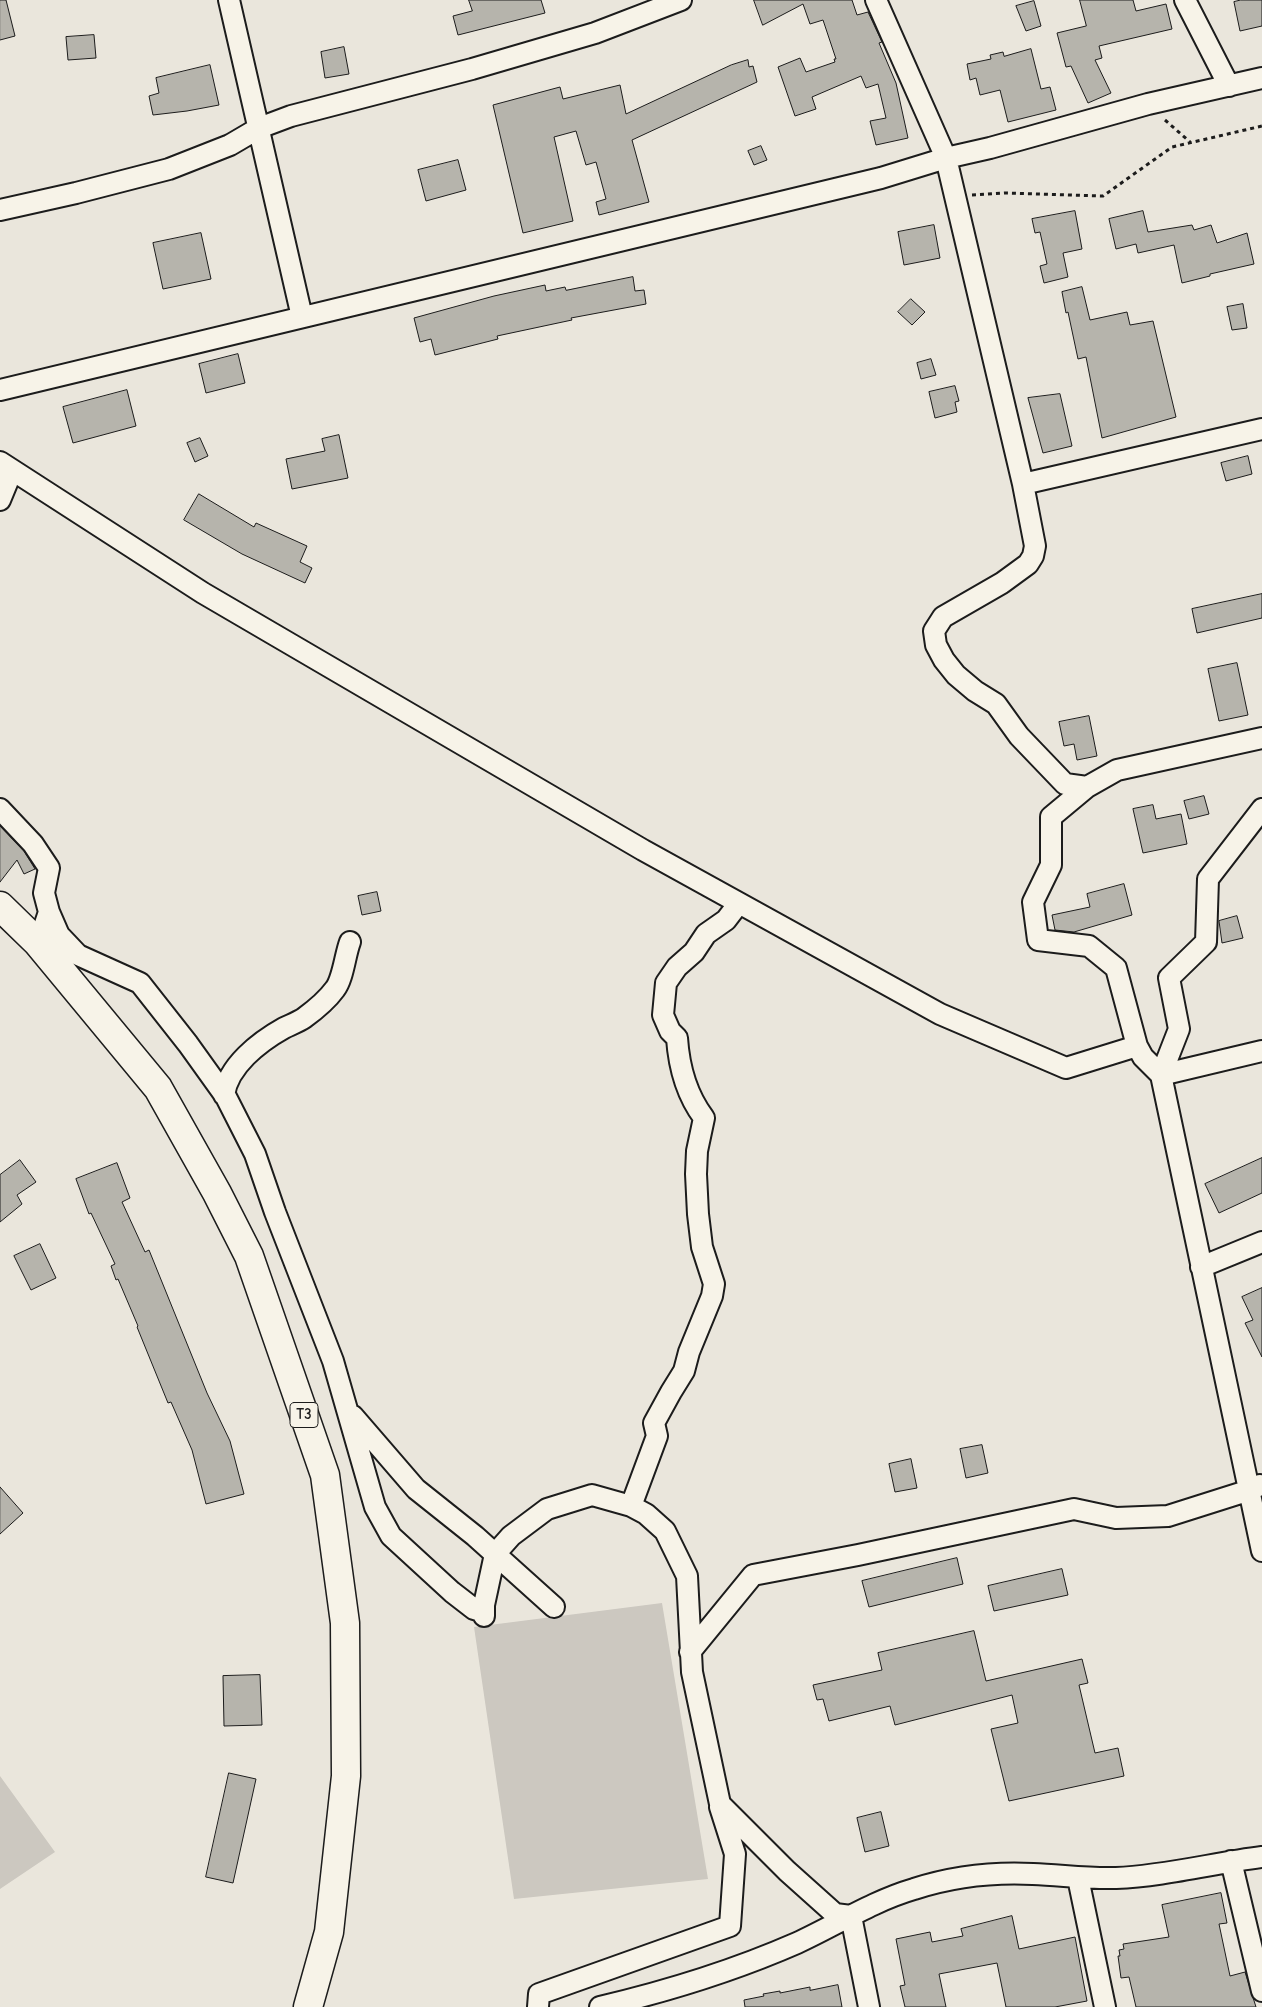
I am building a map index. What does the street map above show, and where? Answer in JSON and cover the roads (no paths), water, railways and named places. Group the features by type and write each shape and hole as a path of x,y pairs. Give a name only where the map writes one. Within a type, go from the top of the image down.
{"highway":[{"name":"T3","path":"0,906 38,943 158,1088 217,1193 249,1256 325,1475 345,1623 346,1776 329,1932 308,2007"}],"street":[{"path":"229,0 302,317"},
{"path":"0,210 170,169 230,145 259,128 291,116 472,69 595,33 681,0"},
{"path":"876,0 946,158 989,347 1023,484 1035,546 1033,556 1028,564 1002,583 943,617 934,630 936,645 944,660 956,674 975,691 996,704 1019,736 1065,784 1088,787"},
{"path":"1186,0 1230,86"},
{"path":"0,390 881,178 946,158 990,148 1148,104 1262,78"},
{"path":"1023,484 1262,429"},
{"path":"0,500 6,467 203,593 643,850 940,1014 1066,1068 1137,1046"},
{"path":"1161,1075 1143,1057 1137,1046 1116,968 1089,946 1038,940 1033,902 1051,865 1051,818 1088,787 1117,770 1262,738"},
{"path":"0,809 33,844 49,868 44,893 58,935 78,955 140,983 188,1044 224,1095 255,1154 275,1212 333,1361 375,1508 391,1536 452,1592 474,1609 484,1614 495,1554 511,1536 547,1509 592,1495 631,1506 646,1514 665,1531 687,1576 692,1672 720,1804 734,1854 730,1926 539,1994 538,2007"},
{"path":"1262,809 1208,879 1206,942 1169,978 1179,1029 1161,1075 1201,1267 1256,1488 1262,1552"},
{"path":"631,1506 657,1436 654,1423 684,1371 689,1352 712,1296 714,1284 702,1247 698,1214 697,1151 704,1118 690,1096 681,1072 677,1038 670,1031 663,1015 666,983 677,967 694,952 706,934 726,920 739,903"},
{"path":"38,943 49,912"},
{"path":"224,1095 225,1086 232,1073 246,1056 275,1034 303,1018 336,988 350,942"},
{"path":"1161,1075 1262,1050"},
{"path":"1201,1267 1262,1242"},
{"path":"348,1410 416,1489 495,1554 554,1607"},
{"path":"690,1652 753,1575 858,1555 1074,1509 1116,1518 1168,1516 1256,1488"},
{"path":"720,1804 835,1914 851,1916"},
{"path":"600,2007 673,1989 746,1965 913,1889 953,1879 1015,1874 1078,1878 1140,1876 1262,1856"},
{"path":"1231,1861 1262,1991"},
{"path":"1078,1878 1105,2007"},
{"path":"851,1916 869,2007"}]}
